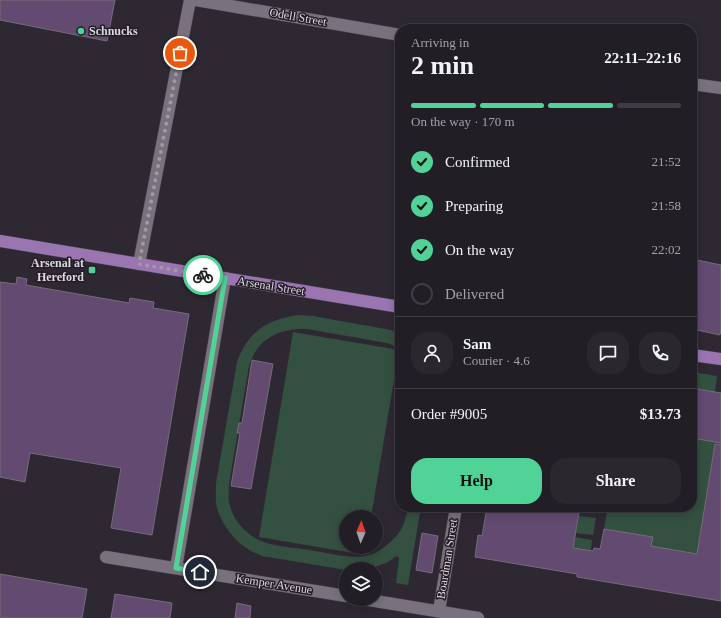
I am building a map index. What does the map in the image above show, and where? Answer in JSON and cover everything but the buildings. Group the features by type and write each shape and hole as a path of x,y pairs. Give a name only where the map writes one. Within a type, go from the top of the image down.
{"main road":[{"name":"Arsenal Street","path":"0,241 395,306"},
{"path":"697,356 721,360"}],"street":[{"path":"139,264 190,0"},
{"name":"Odell Street","path":"196,0 395,34"},
{"path":"697,85 721,88"},
{"path":"176,568 225,278"},
{"name":"Boardman Street","path":"438,611 455,512"},
{"name":"Kemper Avenue","path":"106,557 339,595"},
{"path":"383,602 478,618"}],"green space":[{"path":"299,315 313,316 391,330 395,331 395,346 387,343 307,329 297,329 279,333 264,342 258,348 249,366 229,484 229,500 234,517 249,534 263,542 340,556 356,557 383,554 383,548 400,532 407,512 420,512 408,585 396,583 399,558 397,556 383,564 383,562 339,562 339,569 262,556 252,552 240,543 222,521 216,502 216,483 237,362 253,335 268,324 277,320"},
{"path":"293,332 395,349 395,374 372,510 339,510 339,551 259,537"},
{"path":"697,373 717,376 715,392 697,389"},
{"path":"697,439 716,442 697,554 651,546 652,537 604,529 607,512 697,512"},
{"path":"579,516 596,518 593,535 576,533"},
{"path":"575,537 592,540 591,551 573,550"}],"way so far":[{"path":"180,53 139,264 203,275"}],"place":[{"name":"Schnucks","path":"81,31"},
{"name":"Arsenal at Hereford","path":"92,270"}],"route":[{"path":"200,572 176,568 225,278 203,275"}]}
